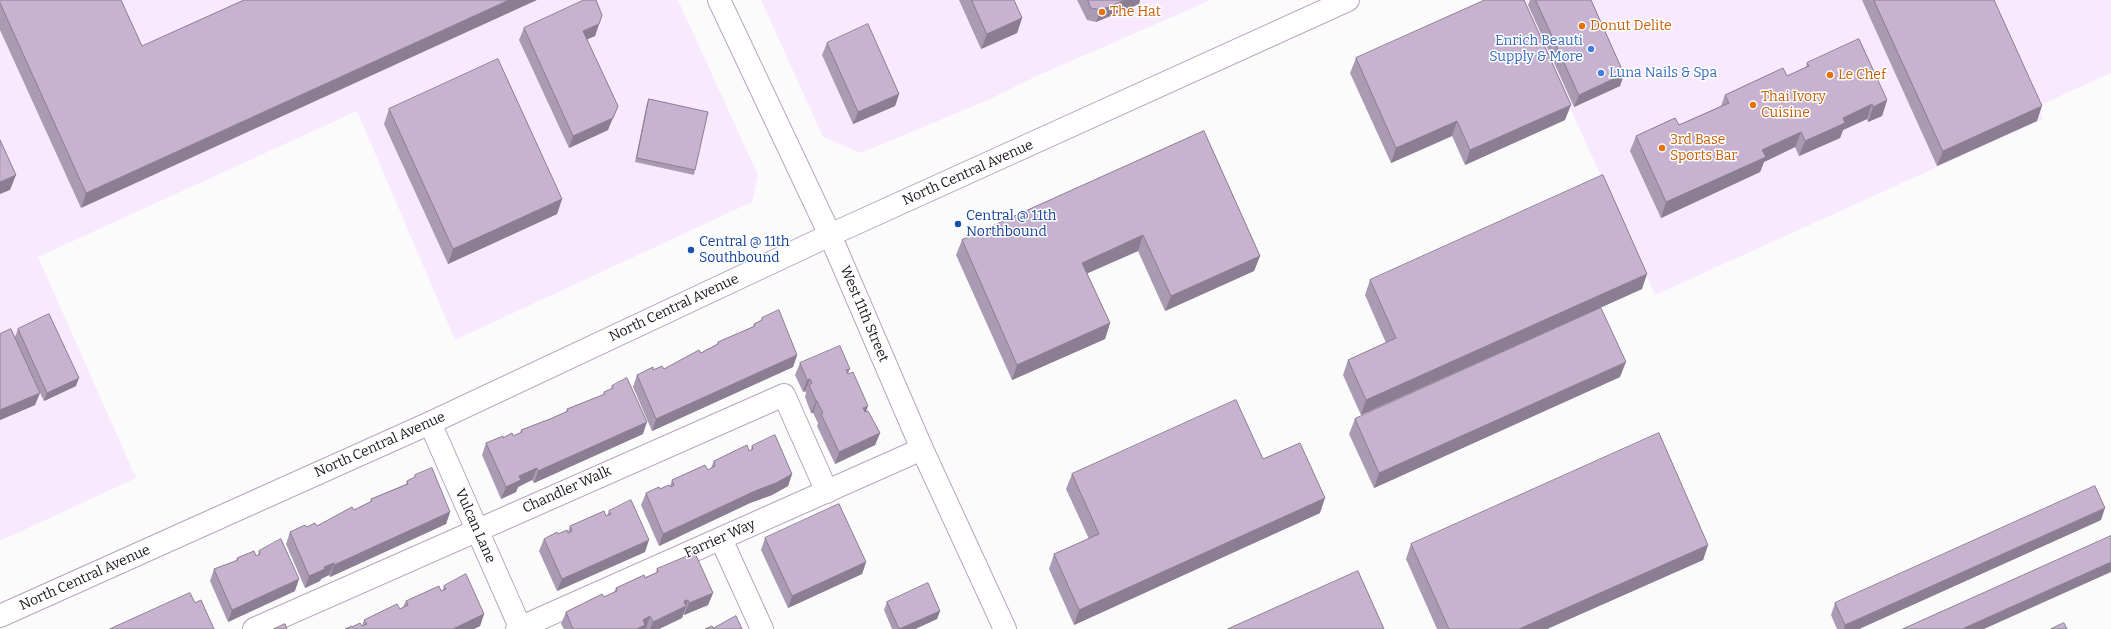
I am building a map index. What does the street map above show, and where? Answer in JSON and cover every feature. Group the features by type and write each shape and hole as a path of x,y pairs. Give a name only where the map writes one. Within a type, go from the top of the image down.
{"street":[{"name":"West 11th Street","path":"719,0 830,235 922,449 1005,629"},
{"name":"North Central Avenue","path":"0,616 430,423 830,235 1348,0"},
{"name":"Chandler Walk","path":"254,629 296,620 476,530 784,395 827,492"},
{"name":"Vulcan Lane","path":"430,423 519,628"},
{"name":"Farrier Way","path":"519,628 922,449"},
{"path":"721,539 762,629"}],"shaded area":[{"path":"0,0 678,0 758,175 752,202 455,340 357,111 38,257 136,478 0,541"},
{"path":"761,0 1211,0 1039,75 988,100 861,153 823,137"},
{"path":"1521,0 2111,0 2111,73 2038,106 2043,119 1655,295"}],"building":[{"path":"0,0 121,0 142,46 244,0 509,0 86,193 0,3"},
{"path":"584,0 596,0 602,15 599,24 583,31 618,106 613,118 573,136 524,28"},
{"path":"972,0 1014,0 1022,18 987,34"},
{"path":"1088,0 1125,0 1101,10 1091,8"},
{"path":"1485,0 1524,0 1571,105 1470,150 1457,121 1396,148 1356,58"},
{"path":"1536,0 1591,0 1624,74 1579,95"},
{"path":"1874,0 1994,0 2042,106 1943,151"},
{"path":"868,24 899,94 858,112 827,43"},
{"path":"1859,39 1887,100 1873,107 1872,104 1843,118 1845,123 1805,141 1801,132 1762,150 1766,157 1666,202 1636,136 1675,118 1679,125 1729,103 1725,95 1783,68 1787,76 1809,66 1807,63"},
{"path":"498,59 562,199 453,249 389,109"},
{"path":"649,99 708,112 695,170 637,158"},
{"path":"1204,131 1260,256 1171,296 1143,235 1082,263 1110,323 1017,365 962,240"},
{"path":"0,140 16,175 0,182"},
{"path":"1603,175 1647,274 1366,400 1348,360 1396,338 1370,280"},
{"path":"1601,308 1626,362 1379,473 1355,419"},
{"path":"779,310 797,355 656,419 637,375 653,367 653,370 662,366 664,369 699,350 701,353 718,344 718,342 755,326 754,324 762,320 762,318"},
{"path":"49,314 79,378 47,393 18,329"},
{"path":"11,329 40,393 0,410 0,334"},
{"path":"840,346 850,369 846,370 848,374 853,372 868,406 863,408 865,412 868,411 880,433 839,452 821,414 823,413 809,385 812,383 810,379 807,380 800,363"},
{"path":"627,378 647,422 538,471 537,468 519,476 521,480 506,487 486,443 503,436 503,438 512,433 513,436 522,432 521,430 568,411 567,409 605,394 604,392 613,388 612,386"},
{"path":"1236,400 1263,459 1300,443 1325,498 1079,610 1054,554 1099,534 1072,474"},
{"path":"1659,433 1708,545 1519,629 1449,629 1411,544"},
{"path":"775,435 792,474 776,483 755,491 663,534 646,493 659,487 660,489 669,485 671,487 674,485 672,480 705,465 708,470 715,466 714,461 747,445 749,451 753,449 752,446"},
{"path":"432,468 450,512 334,565 334,563 324,567 325,569 309,576 290,532 305,525 307,527 315,523 317,526 352,507 354,510 372,501 371,499 408,484 407,481 415,477 415,475"},
{"path":"2095,486 2105,508 1845,625 1835,603"},
{"path":"631,500 649,540 562,579 544,539 557,532 558,534 567,530 568,533 572,531 570,526 604,511 606,516 611,514 609,511"},
{"path":"839,504 866,562 792,596 765,538"},
{"path":"2111,536 2111,562 1962,629 1903,629"},
{"path":"281,539 299,579 232,610 214,569 238,560 237,558 254,551 256,556 260,554 259,551"},
{"path":"695,553 713,593 689,603 688,600 684,601 686,606 653,622 650,616 643,620 645,625 637,629 573,629 566,612 602,594 604,597 617,591 616,588 644,575 645,578 658,572 657,569"},
{"path":"1358,571 1384,629 1228,629"},
{"path":"466,574 484,614 453,629 345,629 360,623 362,626 367,624 364,620 397,604 400,609 408,605 406,601 439,586 441,591 446,589 444,586"},
{"path":"928,583 940,611 899,629 887,602"},
{"path":"190,593 195,603 201,600 214,629 110,629"},
{"path":"736,616 742,629 705,629 712,626 713,628"},
{"path":"2064,623 2067,629 2051,629"},
{"path":"285,624 287,629 274,629"}],"place":[{"name":"The Hat","path":"1102,12"},
{"name":"Donut Delite","path":"1582,26"},
{"name":"Enrich Beauti Supply & More","path":"1591,49"},
{"name":"Luna Nails & Spa","path":"1601,73"},
{"name":"Le Chef","path":"1830,75"},
{"name":"Thai Ivory Cuisine","path":"1753,105"},
{"name":"3rd Base Sports Bar","path":"1662,148"},
{"name":"Central @ 11th Northbound","path":"958,224"},
{"name":"Central @ 11th Southbound","path":"691,250"}]}
